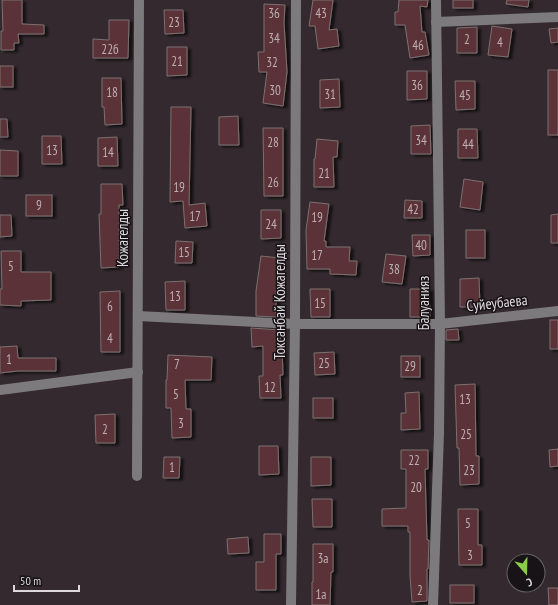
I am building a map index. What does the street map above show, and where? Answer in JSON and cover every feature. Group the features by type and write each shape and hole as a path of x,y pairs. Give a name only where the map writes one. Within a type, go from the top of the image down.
{"street":[{"name":"Кожагелды","path":"137,476 139,0"},
{"name":"Токсанбай Кожагелды","path":"291,605 295,324 296,0"},
{"name":"Балуанияз","path":"433,605 439,433 440,324 436,0"},
{"path":"436,22 558,17"},
{"name":"Суйеубаева","path":"138,316 295,324 440,324 558,311"},
{"path":"0,390 138,372"}],"building":[{"path":"2,0 22,0 22,24 44,25 44,34 18,34 19,43 14,43 14,50 1,50 1,31 3,31"},
{"path":"313,0 333,0 329,30 337,29 339,46 318,49 315,26 309,26"},
{"path":"399,0 428,0 427,7 420,6 422,32 425,32 429,55 410,58 405,25 395,25 395,12 398,12"},
{"path":"453,0 473,0 473,8 453,8"},
{"path":"507,0 529,0 528,7 506,4"},
{"path":"264,4 285,5 284,22 287,72 283,106 263,103 267,72 259,72 258,52 264,52"},
{"path":"164,10 183,10 184,33 165,34"},
{"path":"109,20 129,20 128,58 93,58 93,39 109,40"},
{"path":"492,26 512,29 508,57 488,55"},
{"path":"477,27 477,53 457,53 457,28"},
{"path":"558,28 558,42 551,43 549,29"},
{"path":"167,47 187,47 187,75 167,76"},
{"path":"0,66 13,66 13,87 0,87"},
{"path":"548,70 558,70 558,135 548,135"},
{"path":"407,71 427,71 427,99 407,100"},
{"path":"102,78 121,78 122,124 105,125 104,107 102,107"},
{"path":"339,79 340,107 320,108 320,80"},
{"path":"455,81 475,81 475,109 456,110"},
{"path":"171,107 191,107 189,205 205,203 207,226 185,228 183,201 170,202"},
{"path":"238,116 239,145 219,145 219,117"},
{"path":"0,119 7,119 8,137 0,137"},
{"path":"430,125 431,154 411,154 411,126"},
{"path":"263,128 283,128 283,196 264,196"},
{"path":"458,129 477,129 478,158 458,158"},
{"path":"42,136 61,136 62,164 42,164"},
{"path":"117,137 118,166 98,166 98,138"},
{"path":"317,139 338,141 337,157 333,157 334,187 314,187 314,159"},
{"path":"0,150 18,151 18,176 0,176"},
{"path":"464,179 483,182 480,210 460,207"},
{"path":"101,184 122,184 123,205 119,205 119,267 101,268 99,214 101,214"},
{"path":"26,195 52,195 52,216 26,216"},
{"path":"405,200 422,201 422,218 404,218"},
{"path":"310,202 329,204 324,241 326,241 326,247 350,247 349,261 357,261 356,275 330,274 330,269 307,269 306,230"},
{"path":"261,210 281,210 281,238 261,239"},
{"path":"558,214 558,243 551,243 551,215"},
{"path":"0,215 11,215 12,236 0,237"},
{"path":"466,230 485,230 485,258 466,258"},
{"path":"412,235 430,235 430,255 413,256"},
{"path":"176,241 193,242 192,263 175,263"},
{"path":"1,251 21,251 21,272 51,272 51,300 21,301 21,306 0,305 0,289 2,289"},
{"path":"386,254 406,256 402,284 382,282"},
{"path":"261,256 280,258 276,292 276,317 256,316 256,291"},
{"path":"479,278 480,307 460,307 460,279"},
{"path":"185,281 185,310 166,310 165,282"},
{"path":"310,289 330,289 330,317 311,317"},
{"path":"410,289 429,289 430,317 410,317"},
{"path":"120,291 120,352 101,352 100,292"},
{"path":"550,320 558,320 558,349 550,349"},
{"path":"251,328 280,330 283,375 280,375 281,398 260,398 259,376 263,376 263,346 252,347"},
{"path":"458,329 459,340 446,340 446,330"},
{"path":"17,346 18,358 56,358 56,371 18,371 0,373 0,347"},
{"path":"334,352 335,374 315,375 314,353"},
{"path":"168,355 212,357 211,380 185,380 186,409 191,409 191,437 172,438 171,408 166,408"},
{"path":"401,356 420,356 420,377 401,377"},
{"path":"475,384 476,456 479,456 479,484 460,485 455,385"},
{"path":"419,392 420,429 401,430 401,413 406,413 405,393"},
{"path":"313,398 333,398 333,418 313,418"},
{"path":"115,414 115,443 96,443 95,415"},
{"path":"259,446 278,446 279,474 259,475"},
{"path":"558,449 558,466 550,467 549,450"},
{"path":"401,450 428,450 428,469 425,469 427,540 429,540 427,601 412,602 410,576 410,532 408,532 408,526 382,526 382,509 406,508 406,469 401,469"},
{"path":"164,457 180,457 179,478 163,478"},
{"path":"311,457 331,457 331,485 311,486"},
{"path":"312,499 332,499 332,527 313,527"},
{"path":"458,509 478,509 478,545 482,545 482,565 459,565"},
{"path":"264,534 281,534 281,554 276,554 276,590 256,590 256,562 264,562"},
{"path":"248,537 249,553 228,554 227,539"},
{"path":"313,544 333,544 333,572 331,572 330,605 312,605"},
{"path":"450,585 474,585 474,603 450,603"},
{"path":"548,588 558,588 558,605 549,605"}]}
